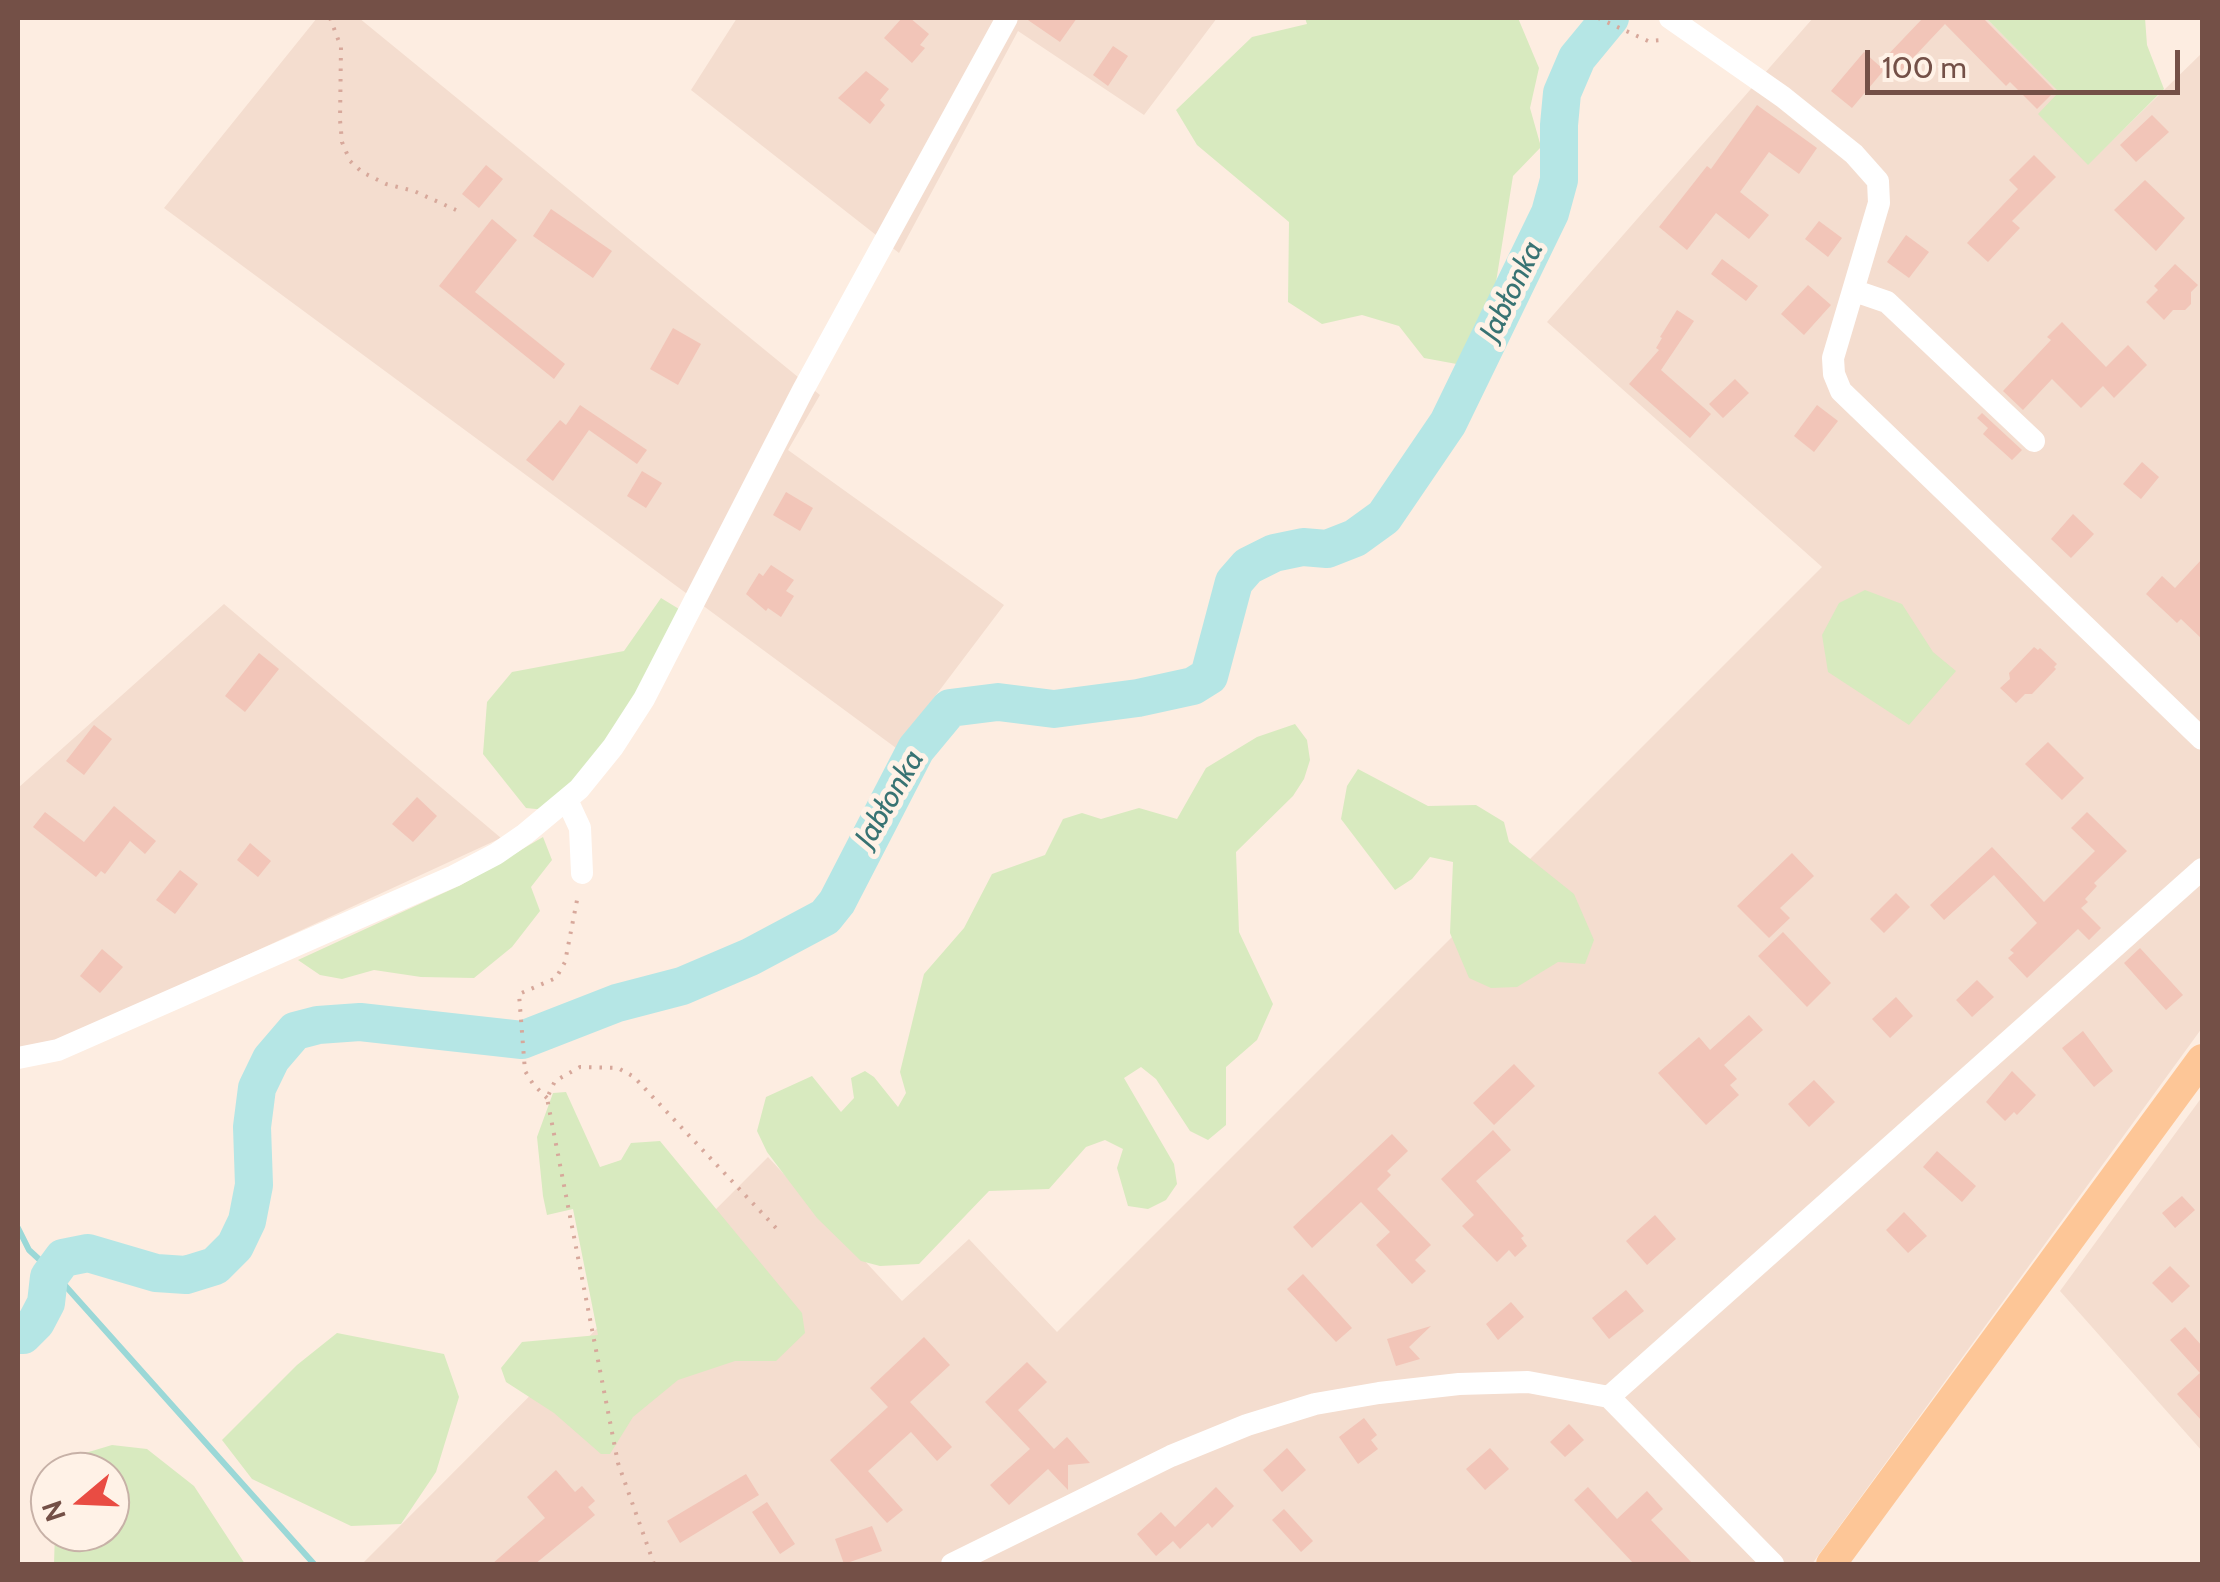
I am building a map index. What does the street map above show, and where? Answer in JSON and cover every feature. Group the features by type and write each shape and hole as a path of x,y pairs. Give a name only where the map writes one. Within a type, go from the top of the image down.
{"main road":[{"path":"1831,1564 2202,1059"}],"street":[{"path":"18,1058 58,1050 454,876 496,854 567,800 613,747 644,699 804,390 1007,18"},
{"path":"1670,18 1783,96 1854,154 1878,181 1879,203 1833,358 1841,391 2202,739"},
{"path":"1855,291 1888,302 2034,442"},
{"path":"567,800 580,828 582,873"},
{"path":"1608,1397 2202,870"},
{"path":"952,1564 1171,1456 1248,1425 1315,1404 1427,1388 1528,1382 1608,1397 1773,1564"}],"path":[{"path":"330,18 341,47 340,120 342,142 350,161 374,178 456,210"},
{"path":"1598,18 1623,30"},
{"path":"548,1098 525,1070 519,994 556,978 566,962 582,873"},
{"path":"654,1564 618,1463 548,1098 556,1081 580,1066 618,1068 634,1077 777,1229"}],"shaded area":[{"path":"317,18 359,18 820,395 788,450 1004,605 896,748 164,208"},
{"path":"737,18 1217,18 1144,115 1018,31 899,253 691,90"},
{"path":"1813,18 1986,18 2060,92 2088,164 2202,53 2202,1028 1812,1564 362,1564 768,1157 902,1301 969,1239 1057,1332 1822,567 1547,322"},
{"path":"224,604 501,838 61,1041 27,1049 18,1047 18,788"},
{"path":"2202,1097 2202,1451 2060,1291"}],"green space":[{"path":"1305,18 1518,18 1539,68 1530,108 1541,147 1513,176 1493,301 1462,365 1424,358 1399,326 1362,315 1322,324 1288,302 1289,222 1197,145 1176,110 1252,37 1307,24"},
{"path":"1986,18 2145,18 2147,45 2164,89 2088,165 2038,114 2059,92"},
{"path":"1865,590 1902,604 1933,652 1956,671 1909,725 1828,672 1822,635 1839,603"},
{"path":"661,598 679,609 642,694 602,751 546,810 526,808 483,754 487,702 512,672 624,651"},
{"path":"1295,724 1307,740 1310,760 1304,779 1293,796 1236,852 1239,932 1273,1004 1257,1040 1226,1067 1226,1125 1208,1140 1190,1131 1156,1079 1141,1067 1124,1078 1174,1164 1177,1184 1166,1200 1148,1209 1128,1206 1117,1168 1123,1149 1105,1140 1086,1147 1049,1189 989,1191 919,1264 880,1266 861,1261 817,1218 767,1152 757,1131 766,1097 812,1076 841,1112 854,1098 851,1078 865,1071 898,1107 906,1093 900,1072 924,974 964,928 992,874 1045,855 1063,819 1082,813 1101,819 1139,808 1177,819 1206,768 1257,737"},
{"path":"1358,769 1428,806 1476,805 1504,822 1509,842 1574,894 1594,940 1585,964 1558,962 1517,987 1491,988 1469,978 1450,933 1453,862 1430,857 1412,879 1395,890 1341,819 1347,786"},
{"path":"543,837 552,860 531,887 540,911 512,947 474,978 421,977 374,970 342,979 320,975 298,960 461,885"},
{"path":"566,1092 600,1167 621,1160 631,1143 660,1141 802,1313 805,1333 776,1361 735,1361 678,1380 633,1417 610,1454 601,1454 554,1413 506,1382 501,1368 522,1342 598,1335 573,1209 547,1215 543,1196 537,1137 553,1093"},
{"path":"337,1333 444,1354 459,1397 436,1472 401,1524 351,1526 252,1479 222,1440 297,1365"},
{"path":"112,1445 147,1449 194,1486 245,1564 54,1564 54,1552 130,1552 130,1452 89,1452"}],"building":[{"path":"902,18 910,18 929,34 920,45 925,48 912,63 884,38"},
{"path":"1025,18 1077,18 1060,42"},
{"path":"1923,18 1983,18 2055,91 2037,109 2010,82 2006,86 1945,24 1897,75 1882,61"},
{"path":"1113,46 1128,56 1108,86 1093,75"},
{"path":"1864,52 1884,70 1852,108 1831,91"},
{"path":"866,71 889,89 880,100 885,105 870,124 838,98"},
{"path":"1757,105 1817,148 1799,174 1769,152 1740,192 1769,215 1749,239 1716,213 1687,250 1659,227 1707,166 1711,169"},
{"path":"2152,115 2169,132 2136,162 2120,145"},
{"path":"2034,155 2056,177 2012,221 2020,228 1988,262 1967,243 2018,189 2009,180"},
{"path":"486,165 503,179 479,208 462,194"},
{"path":"2145,180 2185,218 2156,251 2114,210"},
{"path":"551,209 612,251 593,278 533,236"},
{"path":"492,219 517,240 475,292 565,364 554,379 439,286"},
{"path":"1819,221 1842,238 1828,257 1805,239"},
{"path":"1906,235 1929,252 1909,278 1887,262"},
{"path":"1722,259 1758,286 1746,301 1711,274"},
{"path":"2175,264 2198,285 2191,292 2191,304 2185,310 2173,310 2164,320 2146,302 2158,290 2154,286"},
{"path":"1808,285 1831,305 1804,335 1781,314"},
{"path":"1677,310 1694,321 1661,370 1711,414 1690,438 1629,384 1659,350 1656,348 1660,337"},
{"path":"2062,322 2106,367 2128,345 2147,365 2114,398 2103,386 2081,408 2052,379 2023,410 2003,391 2051,340 2047,337"},
{"path":"673,328 701,344 678,385 650,369"},
{"path":"1735,379 1749,393 1723,418 1709,404"},
{"path":"580,405 647,450 637,464 589,430 553,481 526,460 560,420 566,425"},
{"path":"1817,405 1838,421 1814,452 1794,436"},
{"path":"1982,413 2022,450 2012,460 1983,434 1988,428 1977,418"},
{"path":"2142,462 2159,477 2141,499 2123,484"},
{"path":"642,471 662,483 646,508 627,496"},
{"path":"786,492 813,508 800,531 773,515"},
{"path":"2073,514 2094,534 2071,558 2051,539"},
{"path":"2202,559 2202,639 2181,619 2177,623 2146,594 2162,576 2175,588"},
{"path":"771,565 794,580 786,591 794,596 781,617 768,608 766,611 746,594 759,573 763,576"},
{"path":"2034,647 2057,664 2056,669 2032,694 2025,694 2016,703 2000,688"},
{"path":"259,653 279,669 245,712 225,696"},
{"path":"94,725 112,739 84,775 66,761"},
{"path":"2048,742 2084,778 2062,800 2025,764"},
{"path":"417,797 437,816 413,842 392,824"},
{"path":"114,806 156,841 145,854 130,841 105,874 101,871 96,877 33,827 45,812 84,842"},
{"path":"2087,812 2127,851 2094,883 2097,886 2081,908 2101,928 2089,940 2078,929 2027,978 2008,958 2014,953 2010,950 2037,923 1994,875 1944,920 1930,905 1992,847 2044,902 2095,851 2071,828"},
{"path":"250,843 271,861 258,877 237,860"},
{"path":"1792,853 1814,876 1780,908 1790,918 1769,938 1737,906"},
{"path":"180,870 198,884 175,914 156,900"},
{"path":"1896,893 1910,907 1884,933 1870,919"},
{"path":"1783,932 1831,983 1807,1007 1758,956"},
{"path":"2140,948 2183,995 2166,1010 2124,963"},
{"path":"102,949 123,967 100,993 80,976"},
{"path":"1977,980 1994,997 1972,1017 1956,1000"},
{"path":"1896,997 1913,1016 1890,1038 1872,1019"},
{"path":"1749,1015 1763,1030 1724,1065 1737,1079 1730,1085 1739,1095 1706,1125 1658,1073 1699,1037 1710,1050"},
{"path":"2083,1031 2113,1071 2094,1087 2062,1048"},
{"path":"1514,1064 1535,1086 1494,1125 1473,1103"},
{"path":"2012,1071 2036,1095 2017,1115 2014,1112 2005,1121 1986,1102"},
{"path":"1814,1080 1835,1102 1809,1127 1788,1104"},
{"path":"1493,1130 1511,1150 1476,1181 1524,1236 1521,1238 1527,1246 1515,1257 1509,1250 1497,1262 1462,1226 1474,1215 1441,1179"},
{"path":"1392,1134 1408,1151 1387,1171 1391,1175 1377,1189 1431,1245 1415,1260 1426,1271 1412,1284 1376,1245 1390,1232 1361,1202 1312,1248 1293,1227"},
{"path":"1937,1151 1976,1186 1962,1202 1923,1167"},
{"path":"2182,1196 2195,1210 2175,1228 2162,1213"},
{"path":"1904,1212 1927,1236 1908,1253 1886,1230"},
{"path":"1655,1215 1676,1239 1647,1265 1626,1241"},
{"path":"2170,1266 2190,1286 2172,1303 2152,1283"},
{"path":"1303,1274 1352,1328 1336,1342 1287,1289"},
{"path":"1626,1290 1644,1311 1609,1339 1592,1318"},
{"path":"1511,1302 1524,1317 1498,1340 1486,1324"},
{"path":"1431,1326 1409,1347 1420,1359 1396,1366 1387,1339"},
{"path":"2185,1327 2202,1346 2202,1421 2177,1394 2200,1373 2170,1340"},
{"path":"924,1337 950,1365 910,1402 952,1447 937,1461 911,1432 868,1471 903,1510 887,1523 830,1460 888,1407 870,1388"},
{"path":"1027,1362 1047,1382 1018,1410 1054,1449 1067,1437 1090,1463 1068,1465 1068,1490 1048,1469 1009,1505 990,1485 1030,1449 985,1402"},
{"path":"1364,1418 1377,1435 1371,1440 1378,1449 1358,1464 1339,1437"},
{"path":"1569,1424 1584,1440 1565,1457 1550,1442"},
{"path":"1287,1448 1306,1470 1282,1492 1263,1470"},
{"path":"1490,1448 1509,1469 1485,1490 1466,1469"},
{"path":"556,1470 575,1492 582,1486 595,1501 588,1507 595,1515 535,1564 492,1564 545,1518 527,1497"},
{"path":"746,1474 759,1495 680,1543 667,1521"},
{"path":"1216,1487 1234,1506 1212,1528 1208,1523 1180,1549 1173,1541 1156,1556 1137,1534 1161,1512 1175,1527"},
{"path":"1588,1487 1617,1519 1647,1491 1663,1509 1651,1520 1693,1564 1634,1564 1574,1500"},
{"path":"767,1502 795,1544 780,1554 752,1512"},
{"path":"1284,1509 1313,1541 1301,1552 1272,1520"},
{"path":"872,1526 882,1551 844,1564 835,1539"}],"waterway":[{"name":"Jabłonka","path":"18,1335 36,1322 46,1303 49,1277 63,1258 88,1253 156,1273 186,1275 215,1266 235,1246 247,1221 254,1185 252,1127 257,1088 271,1059 295,1031 360,1022 522,1040 617,1003 682,986 750,957 825,917 837,902 916,749 950,708 998,702 1054,709 1138,698 1193,686 1209,676 1234,582 1248,566 1274,553 1303,547 1327,549 1355,538 1384,517 1448,423 1550,213 1559,180 1562,93 1577,58 1610,18"},
{"path":"18,1228 29,1250 314,1564"}]}
